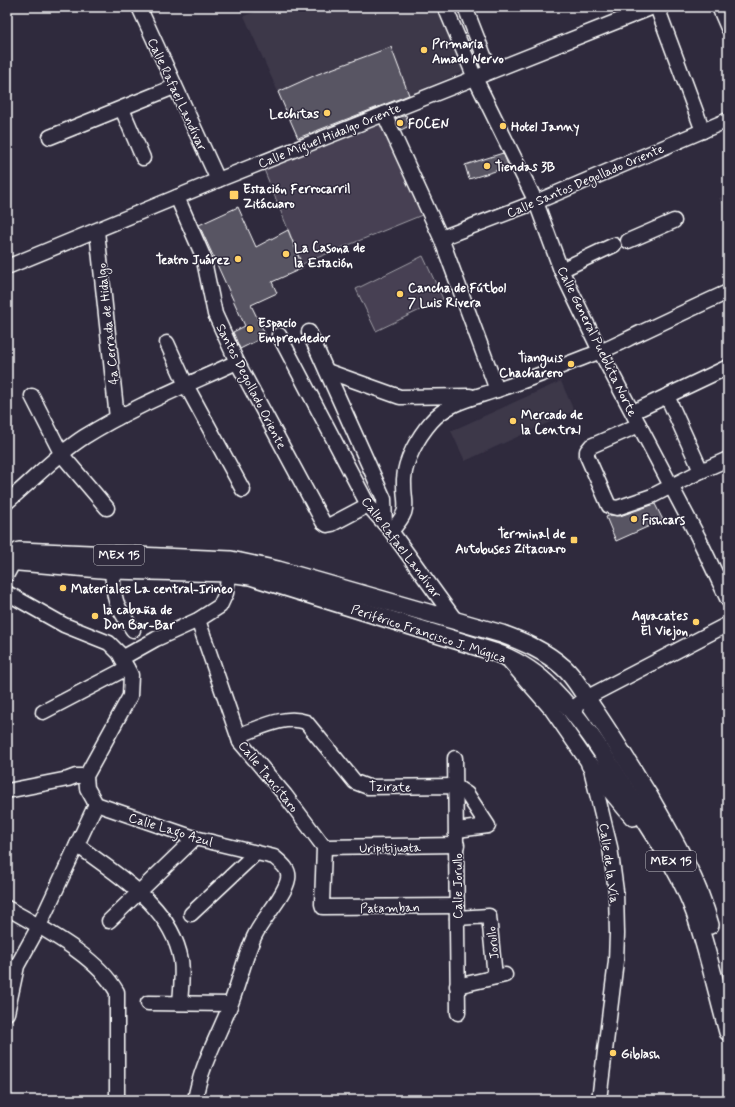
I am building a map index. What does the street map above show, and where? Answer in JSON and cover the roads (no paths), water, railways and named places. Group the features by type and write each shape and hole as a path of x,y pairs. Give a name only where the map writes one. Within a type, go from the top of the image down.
{"main road":[{"name":"Periférico Francisco J. Múgica","path":"9,562 230,567 278,570 502,634 524,642 542,651 564,668 586,698 615,740 666,826 692,874 702,899 728,989"},
{"name":"Periférico Francisco J. Múgica","path":"9,562 112,570 230,567 272,582 500,654 531,671 552,689 571,710 601,750 677,871 694,912 728,1032"},
{"path":"500,654 502,634"},
{"path":"590,765 630,815 653,832"}],"street":[{"name":"Calle Rafael Landívar","path":"139,7 174,87 218,180"},
{"name":"Calle General Pueblita Norte","path":"445,7 475,78 536,202 561,270 600,351 672,487 728,600"},
{"path":"465,7 490,71"},
{"name":"Calle Miguel Hidalgo Oriente","path":"7,267 218,180 653,7"},
{"path":"657,7 703,130"},
{"path":"719,7 728,28"},
{"path":"50,137 174,87"},
{"path":"122,109 143,158"},
{"path":"384,114 441,238 497,390"},
{"name":"Calle Santos Degollado Oriente","path":"441,238 536,202 728,120"},
{"name":"Santos Degollado Oriente","path":"177,197 204,256 215,314 237,362 323,522 326,525 332,524 368,505"},
{"path":"561,270 614,244 621,250 628,245 628,240 674,221"},
{"name":"4a Cerrada de Hidalgo","path":"97,231 117,418"},
{"path":"309,332 384,499 388,528 402,519 405,513 407,506 404,479 408,463 415,446 430,423 441,412 476,396 497,390 600,351 728,292"},
{"name":"Calle Rafael Landívar","path":"279,335 368,505 388,528 456,621"},
{"path":"167,344 186,385 243,490"},
{"path":"8,496 83,438 117,418 237,362"},
{"path":"633,412 728,367"},
{"path":"327,372 400,397 476,396"},
{"path":"32,396 62,455 108,508"},
{"path":"667,396 701,471"},
{"path":"639,425 591,446 587,451 587,456 609,506 617,508 652,496 728,459"},
{"path":"43,712 124,663 156,639 198,620 220,606 226,593 230,567"},
{"path":"112,570 114,597 117,608 133,630"},
{"path":"7,593 64,624 109,643 131,675 130,696 86,776 87,788 96,804 38,926 17,966 7,1013"},
{"name":"Calle Tancítaro","path":"198,620 240,742 285,795 324,847"},
{"path":"571,710 586,698 728,624"},
{"name":"Calle de la Vía","path":"500,654 552,710 590,765 610,847 616,891 616,961 599,1100"},
{"name":"Tzirate","path":"240,742 245,733 275,723 296,719 306,722 355,782 368,787 455,786"},
{"name":"Calle Jorullo","path":"455,758 458,1013"},
{"path":"7,791 68,779 76,776 86,776"},
{"path":"455,786 467,794 488,826 457,830"},
{"name":"Calle Lago Azul","path":"96,804 195,838 274,857 283,864 288,872 288,879 254,936 230,1004 200,1079 195,1100"},
{"path":"110,921 138,891 195,838"},
{"path":"77,845 138,891 166,921 176,938 181,961 180,1003"},
{"name":"Uripitijuata","path":"324,847 456,845"},
{"name":"Patamban","path":"324,847 323,907 456,912"},
{"path":"191,914 256,853"},
{"path":"7,908 38,926 84,957 110,980 117,992 117,1100"},
{"name":"Jorullo","path":"456,912 489,916 500,976 457,986"},
{"path":"148,1003 230,1004"}],"place":[{"name":"Primaria Amado Nervo","path":"424,50"},
{"name":"Lechitas","path":"327,113"},
{"name":"FOCEN","path":"400,123"},
{"name":"Hotel Janny","path":"503,126"},
{"name":"Tiendas 3B","path":"487,166"},
{"name":"Estación Ferrocarril Zitácuaro","path":"234,195"},
{"name":"La Casona de la Estación","path":"286,254"},
{"name":"Teatro Juárez","path":"238,259"},
{"name":"Cancha de Fútbol 7 Luis Rivera","path":"400,294"},
{"name":"Espacio Emprendedor","path":"250,329"},
{"name":"Tianguis Chacharero","path":"571,364"},
{"name":"Mercado de la Central","path":"513,421"},
{"name":"Fishcars","path":"634,519"},
{"name":"Terminal de Autobuses Zitacuaro","path":"574,540"},
{"name":"Materiales La central-Irineo","path":"63,588"},
{"name":"la cabaña de Don Bar-Bar","path":"95,616"},
{"name":"Aguacates El Viejon","path":"696,622"},
{"name":"Giblash","path":"613,1053"}]}
